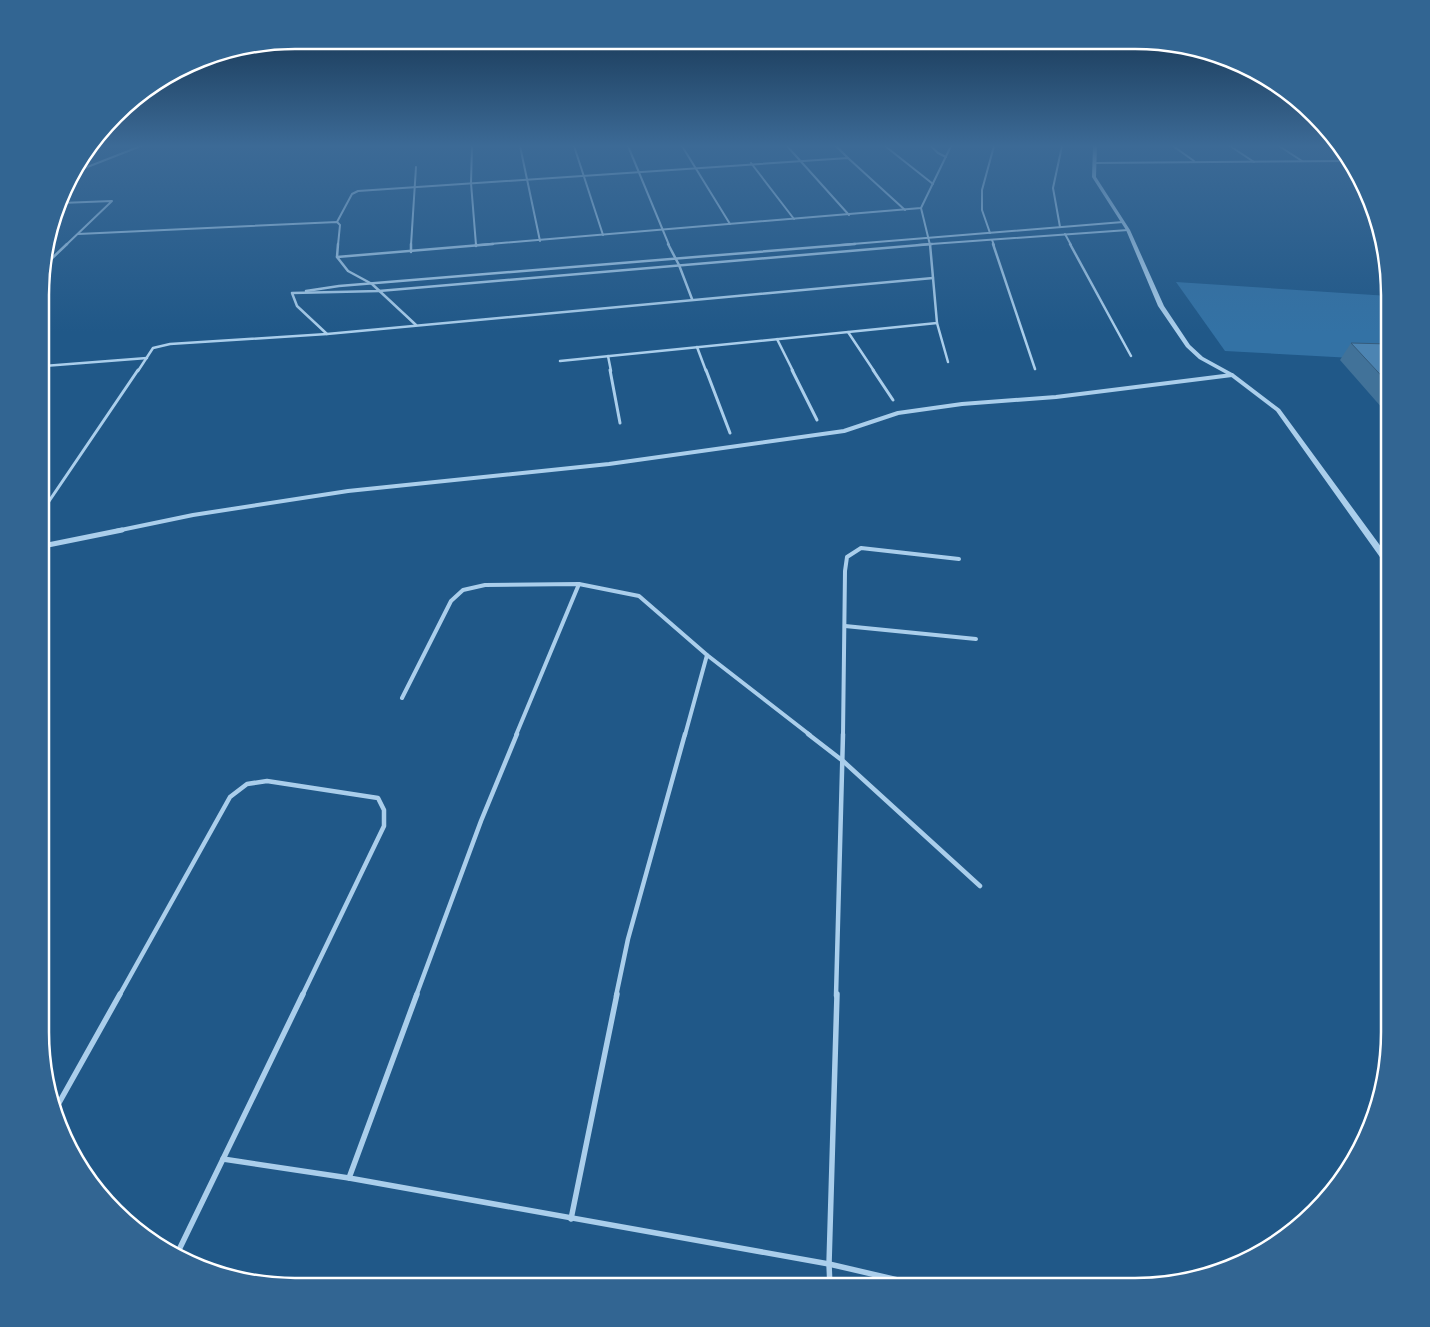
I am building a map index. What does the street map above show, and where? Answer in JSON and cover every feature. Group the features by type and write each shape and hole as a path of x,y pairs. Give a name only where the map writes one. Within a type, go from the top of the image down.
{"street":[{"path":"1114,208 1128,230 1161,306 1188,346 1201,358 1232,375 1278,410 1381,553"},
{"path":"49,545 193,515 348,491 609,464 844,431 898,414 962,404 1056,398 1232,375"}],"lane":[{"path":"52,259 105,208"},
{"path":"337,222 345,208"},
{"path":"412,252 413,208"},
{"path":"473,208 476,246"},
{"path":"534,208 540,241"},
{"path":"594,208 603,235"},
{"path":"653,208 692,299"},
{"path":"720,208 730,224"},
{"path":"785,208 794,219"},
{"path":"844,208 850,215"},
{"path":"336,257 921,208 930,244 937,323 948,362"},
{"path":"982,208 990,233"},
{"path":"1057,208 1060,227"},
{"path":"78,234 337,222"},
{"path":"336,257 340,233 340,225 337,222"},
{"path":"292,293 675,257 1123,222"},
{"path":"292,293 379,291 930,244 1128,230"},
{"path":"1065,234 1131,356"},
{"path":"992,240 1035,369"},
{"path":"336,257 348,271 372,284 416,325"},
{"path":"49,501 153,348 170,344 327,334 932,278"},
{"path":"292,293 297,306 327,334"},
{"path":"560,361 937,323"},
{"path":"848,332 893,400"},
{"path":"777,339 817,420"},
{"path":"697,347 730,433"},
{"path":"608,356 620,423"},
{"path":"49,366 147,358"},
{"path":"830,1278 843,761 845,571 847,557 861,548 959,559"},
{"path":"349,1178 481,821 579,584"},
{"path":"402,698 452,601 463,590 485,585 579,584 639,596 707,655 843,761 980,886"},
{"path":"845,626 976,639"},
{"path":"571,1219 628,939 707,655"},
{"path":"59,1103 230,797 247,784 267,781 378,798 384,810 384,826 179,1249"},
{"path":"223,1159 349,1178 829,1264 889,1278"}],"shaded area":[{"path":"1176,282 1381,295 1381,360 1225,351"}],"building":[{"path":"1351,343 1381,344 1381,375"}]}
